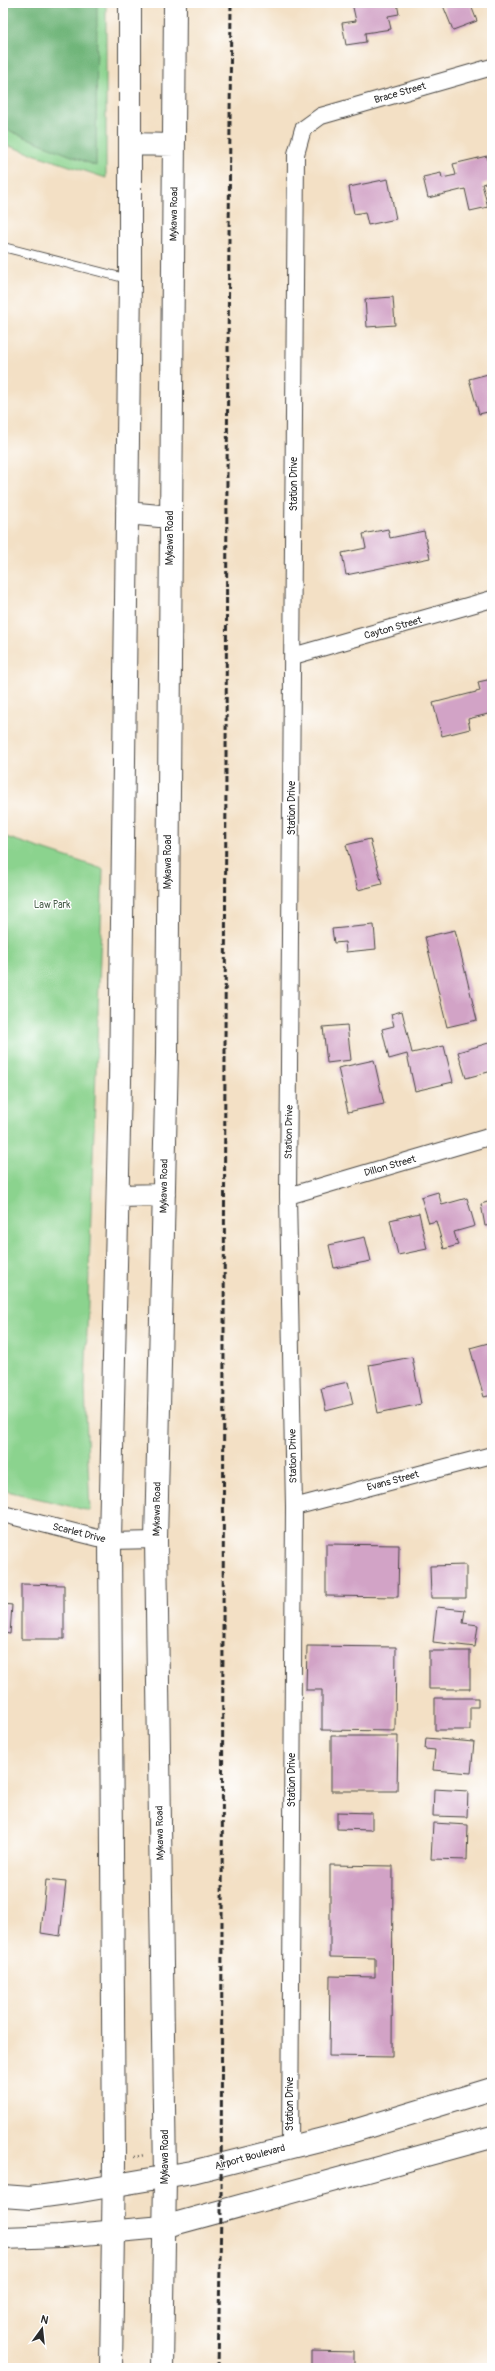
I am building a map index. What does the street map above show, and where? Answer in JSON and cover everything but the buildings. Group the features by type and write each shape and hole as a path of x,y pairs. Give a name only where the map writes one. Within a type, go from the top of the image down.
{"main road":[{"path":"111,2368 114,2187 110,1541 118,1196 127,513 130,280 130,3"},
{"name":"Mykawa Road","path":"162,2368 163,2227 165,2178 156,1540 167,1046 175,3"},
{"path":"130,144 174,145"},
{"path":"127,513 170,517"},
{"path":"118,1196 164,1195"},
{"name":"Airport Boulevard","path":"3,2196 30,2198 114,2187 165,2178 347,2133 492,2090"},
{"path":"3,2238 27,2239 163,2227 492,2137"}],"street":[{"name":"Brace Street","path":"311,123 321,116 492,67"},
{"name":"Station Drive","path":"290,2146 294,1507 288,1196 296,154 303,129 311,123"},
{"name":"Cayton Street","path":"293,656 492,599"},
{"name":"Dillon Street","path":"288,1196 492,1136"},
{"name":"Evans Street","path":"294,1507 492,1455"},
{"name":"Scarlet Drive","path":"3,1514 110,1541 156,1540"}],"lane":[{"path":"3,247 130,280"}],"path":[{"path":"134,2157 146,2154"}],"green space":[{"path":"3,3 106,3 106,178 3,144"},
{"path":"3,3 97,3 96,166 3,128"},
{"name":"Law Park","path":"3,836 103,869 85,1388 90,1511 3,1490"}],"railway":[{"path":"218,2368 221,2213 227,475 231,3"}]}
